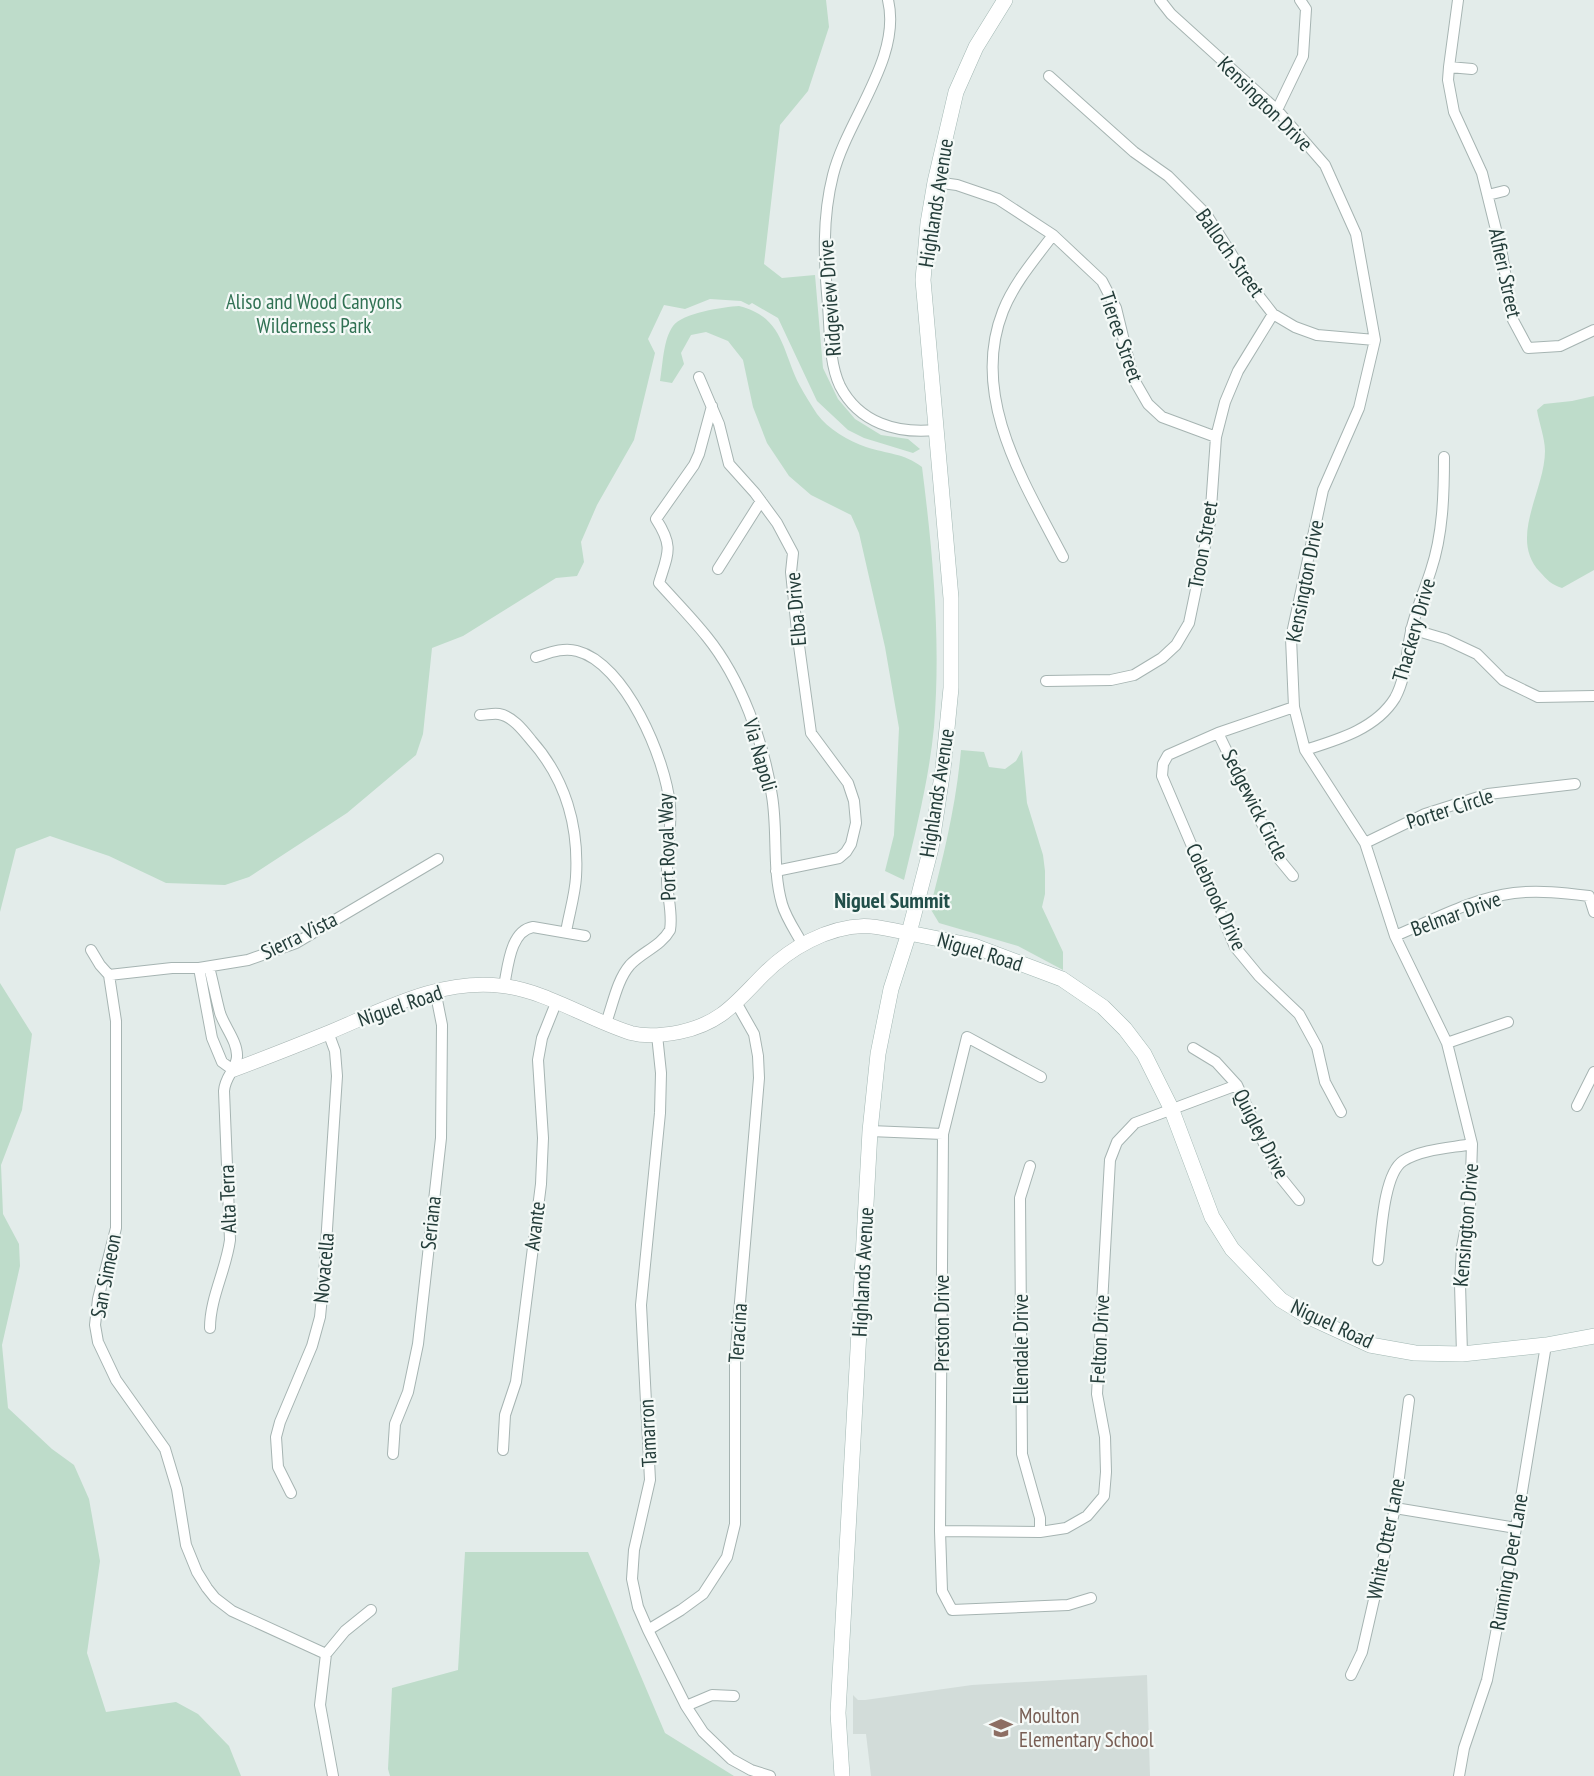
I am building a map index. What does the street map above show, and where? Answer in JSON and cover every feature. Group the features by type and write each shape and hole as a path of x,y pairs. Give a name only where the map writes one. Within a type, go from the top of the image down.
{"main road":[{"name":"Highlands Avenue","path":"842,1776 838,1702 870,1131 878,1054 891,990 931,849 943,769 951,688 951,598 923,280 934,182 956,92 976,47 1005,0"},
{"name":"Niguel Road","path":"909,933 974,946 1062,979 1103,1007 1125,1029 1144,1054 1171,1108 1212,1217 1232,1249 1281,1300 1309,1317 1370,1345 1415,1353 1462,1354 1546,1345 1594,1336"}],"street":[{"name":"Ridgeview Drive","path":"888,0 891,13 889,39 880,66 844,141 833,175 827,210 824,262 832,358 840,385 854,407 872,420 890,428 915,432 936,430"},
{"name":"Kensington Drive","path":"1160,0 1171,14 1277,110 1325,165 1356,234 1375,340 1359,408 1323,490 1320,502 1291,638 1294,707 1305,750 1365,843 1395,936 1447,1043 1472,1144 1470,1206 1462,1247 1462,1354"},
{"path":"1277,110 1304,56 1306,9 1300,0"},
{"name":"Alfieri Street","path":"1458,0 1448,80 1454,112 1482,173 1488,195 1502,254 1513,320 1528,348 1560,346 1594,330"},
{"path":"1449,67 1472,69"},
{"name":"Balloch Street","path":"1049,76 1134,152 1168,176 1206,214 1255,291 1273,314 1295,327 1317,335 1375,340"},
{"name":"Tieree Street","path":"934,182 957,185 998,199 1053,235 1102,281 1116,308 1133,378 1148,404 1162,417 1216,437"},
{"path":"1488,195 1504,191"},
{"path":"1053,235 1015,286 1002,313 992,366 995,395 1009,448 1018,471 1063,557"},
{"name":"Troon Street","path":"1046,681 1111,680 1134,675 1162,658 1176,645 1189,623 1210,522 1216,437 1225,402 1238,371 1273,314"},
{"name":"Elba Drive","path":"699,377 712,405 729,464 761,501 781,530 793,554 795,611 811,733 848,783 854,801 856,823 851,844 846,852 839,858 776,871"},
{"name":"Via Napoli","path":"712,405 694,465 656,519 669,545 659,583 709,638 735,680 758,736 772,796 776,871 783,907 803,945"},
{"name":"Thackery Drive","path":"1305,750 1356,732 1376,718 1394,699 1403,677 1411,629 1431,569 1443,507 1444,457"},
{"path":"718,569 761,501"},
{"path":"1411,629 1444,639 1477,654 1503,680 1538,697 1594,696"},
{"name":"Port Royal Way","path":"536,657 561,650 575,650 592,656 612,674 635,708 657,752 670,806 667,879 670,930 656,945 631,963 623,974 606,1023"},
{"path":"1218,733 1294,707"},
{"path":"480,715 500,714 516,723 548,761 559,779 573,821 576,852 576,879 566,932"},
{"name":"Colebrook Drive","path":"1218,733 1168,755 1162,764 1162,776 1234,947 1259,976 1299,1014 1317,1047 1325,1082 1341,1112"},
{"name":"Sedgewick Circle","path":"1218,733 1280,859 1293,876"},
{"name":"Porter Circle","path":"1365,843 1425,814 1488,794 1575,784"},
{"name":"Sierra Vista","path":"109,975 204,967 248,960 296,943 438,859"},
{"name":"Belmar Drive","path":"1395,936 1495,897 1515,893 1554,892 1589,896 1594,912"},
{"name":"Niguel Road","path":"233,1070 435,990 472,985 504,986 538,995 632,1034 657,1035 701,1027 717,1019 737,1004 765,973 787,955 831,932 866,926 909,933"},
{"path":"504,986 518,935 525,928 532,927 585,936"},
{"name":"San Simeon","path":"91,950 109,975 116,1021 116,1228 98,1299 95,1324 98,1342 116,1380 165,1449 177,1489 186,1545 197,1572 207,1588 215,1598 232,1611 326,1654"},
{"path":"204,967 212,1038 222,1062 233,1070"},
{"name":"Alta Terra","path":"204,967 238,1055 224,1091 230,1240 214,1300 210,1328"},
{"name":"Seriana","path":"393,1454 396,1424 408,1392 418,1344 441,1138 442,1025 435,990"},
{"name":"Avante","path":"503,1450 505,1416 516,1382 541,1184 543,1138 538,1060 542,1038 556,1003"},
{"name":"Teracina","path":"648,1630 681,1610 703,1593 727,1557 735,1524 735,1361 759,1078 754,1034 737,1004"},
{"path":"1447,1043 1508,1022"},
{"name":"Novacella","path":"291,1493 278,1467 276,1437 312,1346 320,1317 337,1076 335,1051 328,1032"},
{"name":"Tamarron","path":"657,1035 661,1073 660,1113 641,1305 650,1480 634,1550 632,1579 638,1607 648,1630 686,1707 703,1732 723,1752 751,1770 770,1776"},
{"name":"Preston Drive","path":"1041,1077 967,1037 943,1134 940,1531 942,1591 952,1610 1068,1605 1091,1598"},
{"name":"Quigley Drive","path":"1193,1048 1216,1062 1237,1085 1278,1174 1299,1200"},
{"path":"1577,1106 1594,1071"},
{"name":"Felton Drive","path":"940,1531 1040,1532 1066,1528 1087,1516 1104,1496 1105,1437 1097,1394 1110,1160 1117,1142 1135,1123 1237,1085"},
{"path":"870,1131 943,1134"},
{"path":"1378,1260 1385,1196 1393,1175 1402,1162 1421,1154 1472,1144"},
{"name":"Ellendale Drive","path":"1030,1166 1020,1198 1022,1454 1040,1518 1040,1532"},
{"name":"Running Deer Lane","path":"1459,1776 1464,1748 1487,1680 1516,1528 1546,1345"},
{"name":"White Otter Lane","path":"1351,1675 1362,1652 1395,1508 1409,1400"},
{"path":"1395,1508 1516,1528"},
{"path":"333,1776 320,1704 326,1654 345,1631 371,1610"},
{"path":"686,1707 712,1695 735,1696"}],"shaded area":[{"name":"Moulton Elementary School","path":"1147,1675 1150,1776 871,1776 866,1734 853,1734 853,1695 858,1700 865,1700 972,1685"}],"green space":[{"name":"Aliso and Wood Canyons Wilderness Park","path":"0,0 826,0 829,27 808,91 780,125 764,264 782,278 815,275 823,368 838,399 855,419 881,435 908,439 920,449 913,453 864,438 848,430 817,401 778,318 752,303 749,305 741,301 710,299 685,309 664,305 648,339 655,353 634,440 597,505 581,542 584,562 577,576 556,578 463,636 432,648 423,734 416,755 347,813 249,877 225,885 166,883 109,856 50,836 16,849 0,912"},
{"path":"739,306 754,311 773,327 780,337 800,386 817,414 827,425 859,444 902,456 922,467 935,597 936,694 929,766 904,880 885,871 894,835 899,728 885,647 859,533 851,515 811,495 789,476 767,443 753,407 743,360 728,341 706,332 691,335 681,353 684,364 672,383 660,381 665,345 673,326 678,321 714,309"},
{"path":"1594,396 1594,570 1562,588 1550,582 1540,572 1531,559 1527,544 1530,514 1540,482 1545,451 1537,410 1544,404"},
{"path":"961,750 984,752 989,767 1005,769 1016,761 1022,750 1027,803 1043,855 1045,894 1042,907 1063,952 1063,970 1018,946 939,923 930,908 949,830"},
{"path":"0,983 32,1034 22,1110 1,1165 3,1214 19,1244 20,1266 2,1345 8,1408 52,1449 74,1465 89,1499 100,1561 87,1653 106,1712 176,1702 198,1714 229,1746 241,1776 0,1776"},
{"path":"465,1552 588,1552 665,1733 734,1776 390,1776 388,1769 392,1688 458,1670"}],"place":[{"name":"Moulton Elementary School","path":"1001,1728"}],"district":[{"name":"Niguel Summit","path":"892,900"}]}
